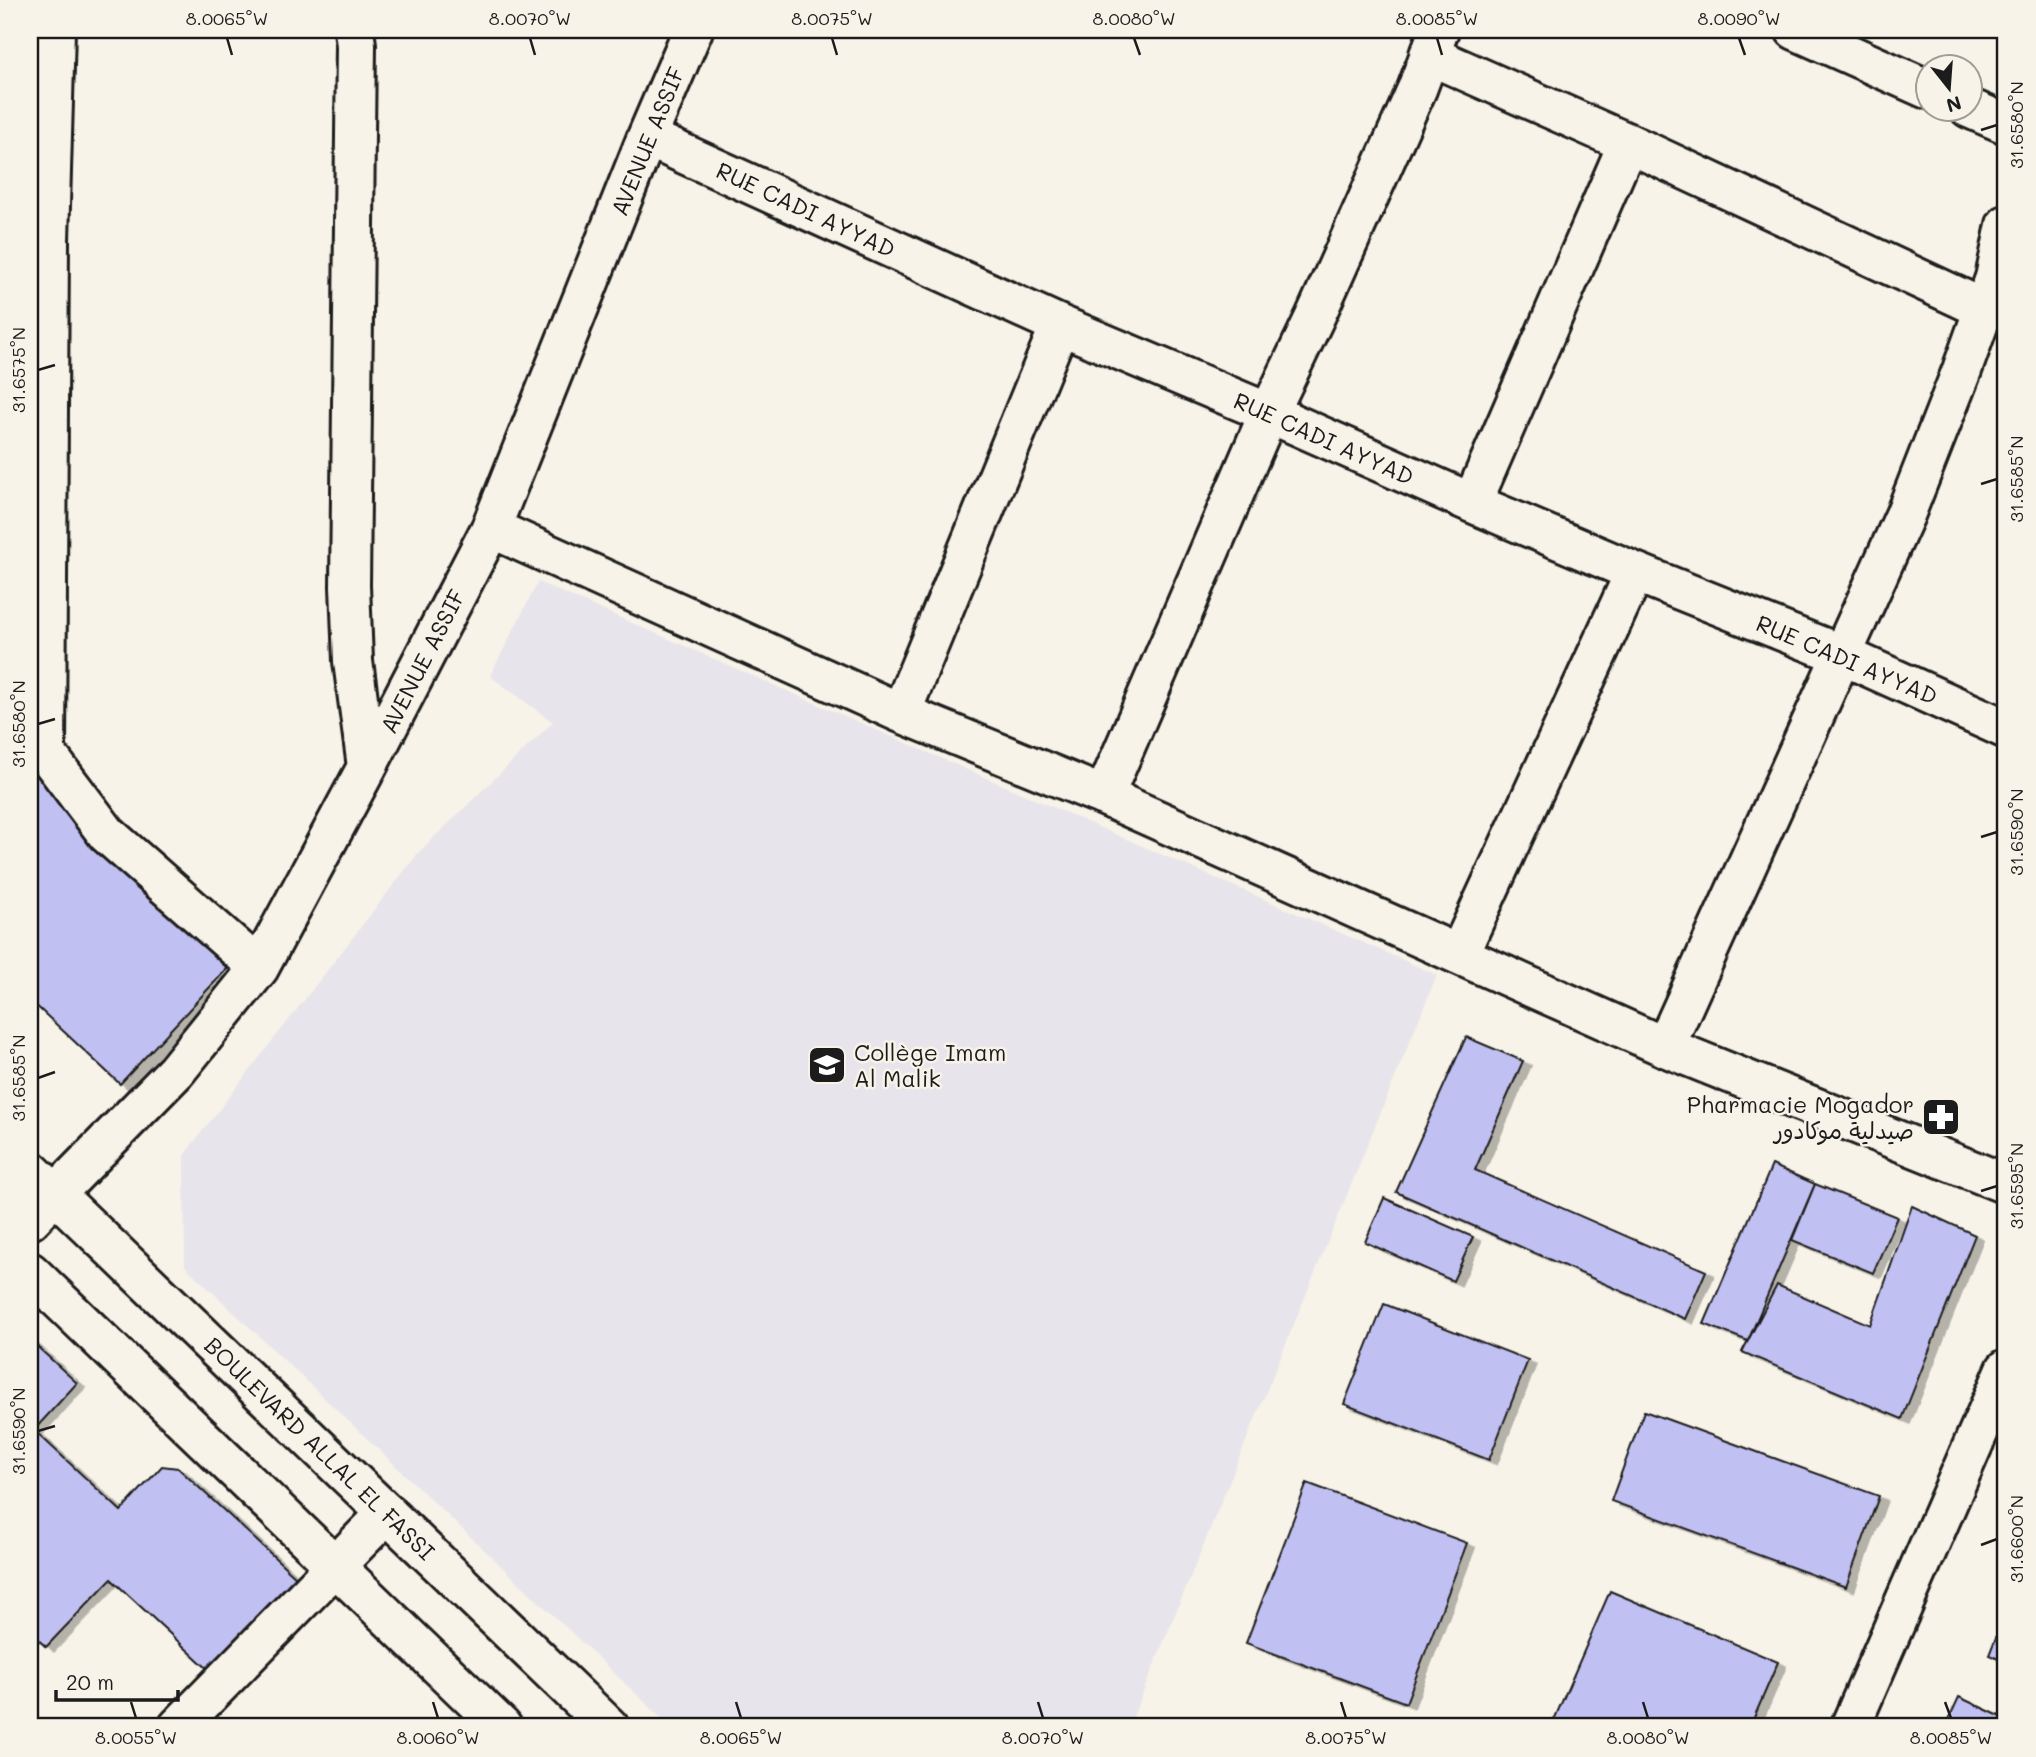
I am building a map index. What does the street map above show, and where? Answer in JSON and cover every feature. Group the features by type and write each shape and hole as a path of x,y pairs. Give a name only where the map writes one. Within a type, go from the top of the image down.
{"street":[{"path":"55,30 42,72 49,240 39,386 38,745 107,834 260,968"},
{"path":"354,30 356,59 350,586 353,661 367,767"},
{"name":"AVENUE ASSIF","path":"38,1194 176,1071 260,968 491,528 647,137 693,30"},
{"path":"1795,30 1913,83"},
{"path":"1104,796 1269,413 1417,89 1434,42 1628,143 1984,309"},
{"path":"1983,114 2006,124"},
{"name":"RUE CADI AYYAD","path":"647,137 1060,325 1635,572 1842,655 2006,729"},
{"path":"1472,503 1628,143"},
{"path":"1665,1047 1905,516 1995,278 2006,225"},
{"path":"901,713 1060,325"},
{"path":"491,528 901,713 1104,796 1665,1047 2006,1184"},
{"path":"1459,954 1635,572"},
{"name":"BOULEVARD ALLAL EL FASSI","path":"38,1194 387,1513 609,1727"},
{"path":"30,1272 502,1727"},
{"path":"1850,1727 2006,1369"},
{"path":"178,1727 387,1513"}],"shaded area":[{"name":"Collège Imam Al Malik","path":"538,582 1437,975 1127,1727 671,1727 185,1266 184,1155 419,852 553,722 490,676"}],"building":[{"path":"30,766 237,958 120,1084 30,1000"},
{"path":"1466,1037 1523,1061 1475,1170 1706,1271 1685,1319 1396,1192"},
{"path":"1772,1165 1815,1184 1748,1341 1704,1324"},
{"path":"1815,1184 1897,1217 1873,1273 1792,1240"},
{"path":"1384,1198 1473,1237 1453,1281 1365,1242"},
{"path":"1912,1206 1975,1235 1902,1419 1742,1352 1777,1285 1870,1325"},
{"path":"1384,1304 1528,1360 1489,1460 1344,1404"},
{"path":"30,1340 77,1383 34,1430 121,1511 162,1466 178,1468 297,1578 210,1671 111,1579 46,1647 30,1632"},
{"path":"1644,1411 1879,1496 1846,1587 1611,1501"},
{"path":"1307,1483 1467,1543 1406,1703 1246,1643"},
{"path":"1610,1591 1778,1662 1750,1727 1551,1727"},
{"path":"2006,1612 2006,1662 1989,1655"},
{"path":"1959,1697 2006,1719 2006,1727 1945,1727"}],"place":[{"name":"Collège Imam Al Malik","path":"827,1065"},
{"name":"Pharmacie Mogador صيدلية موكادور","path":"1941,1117"}]}
